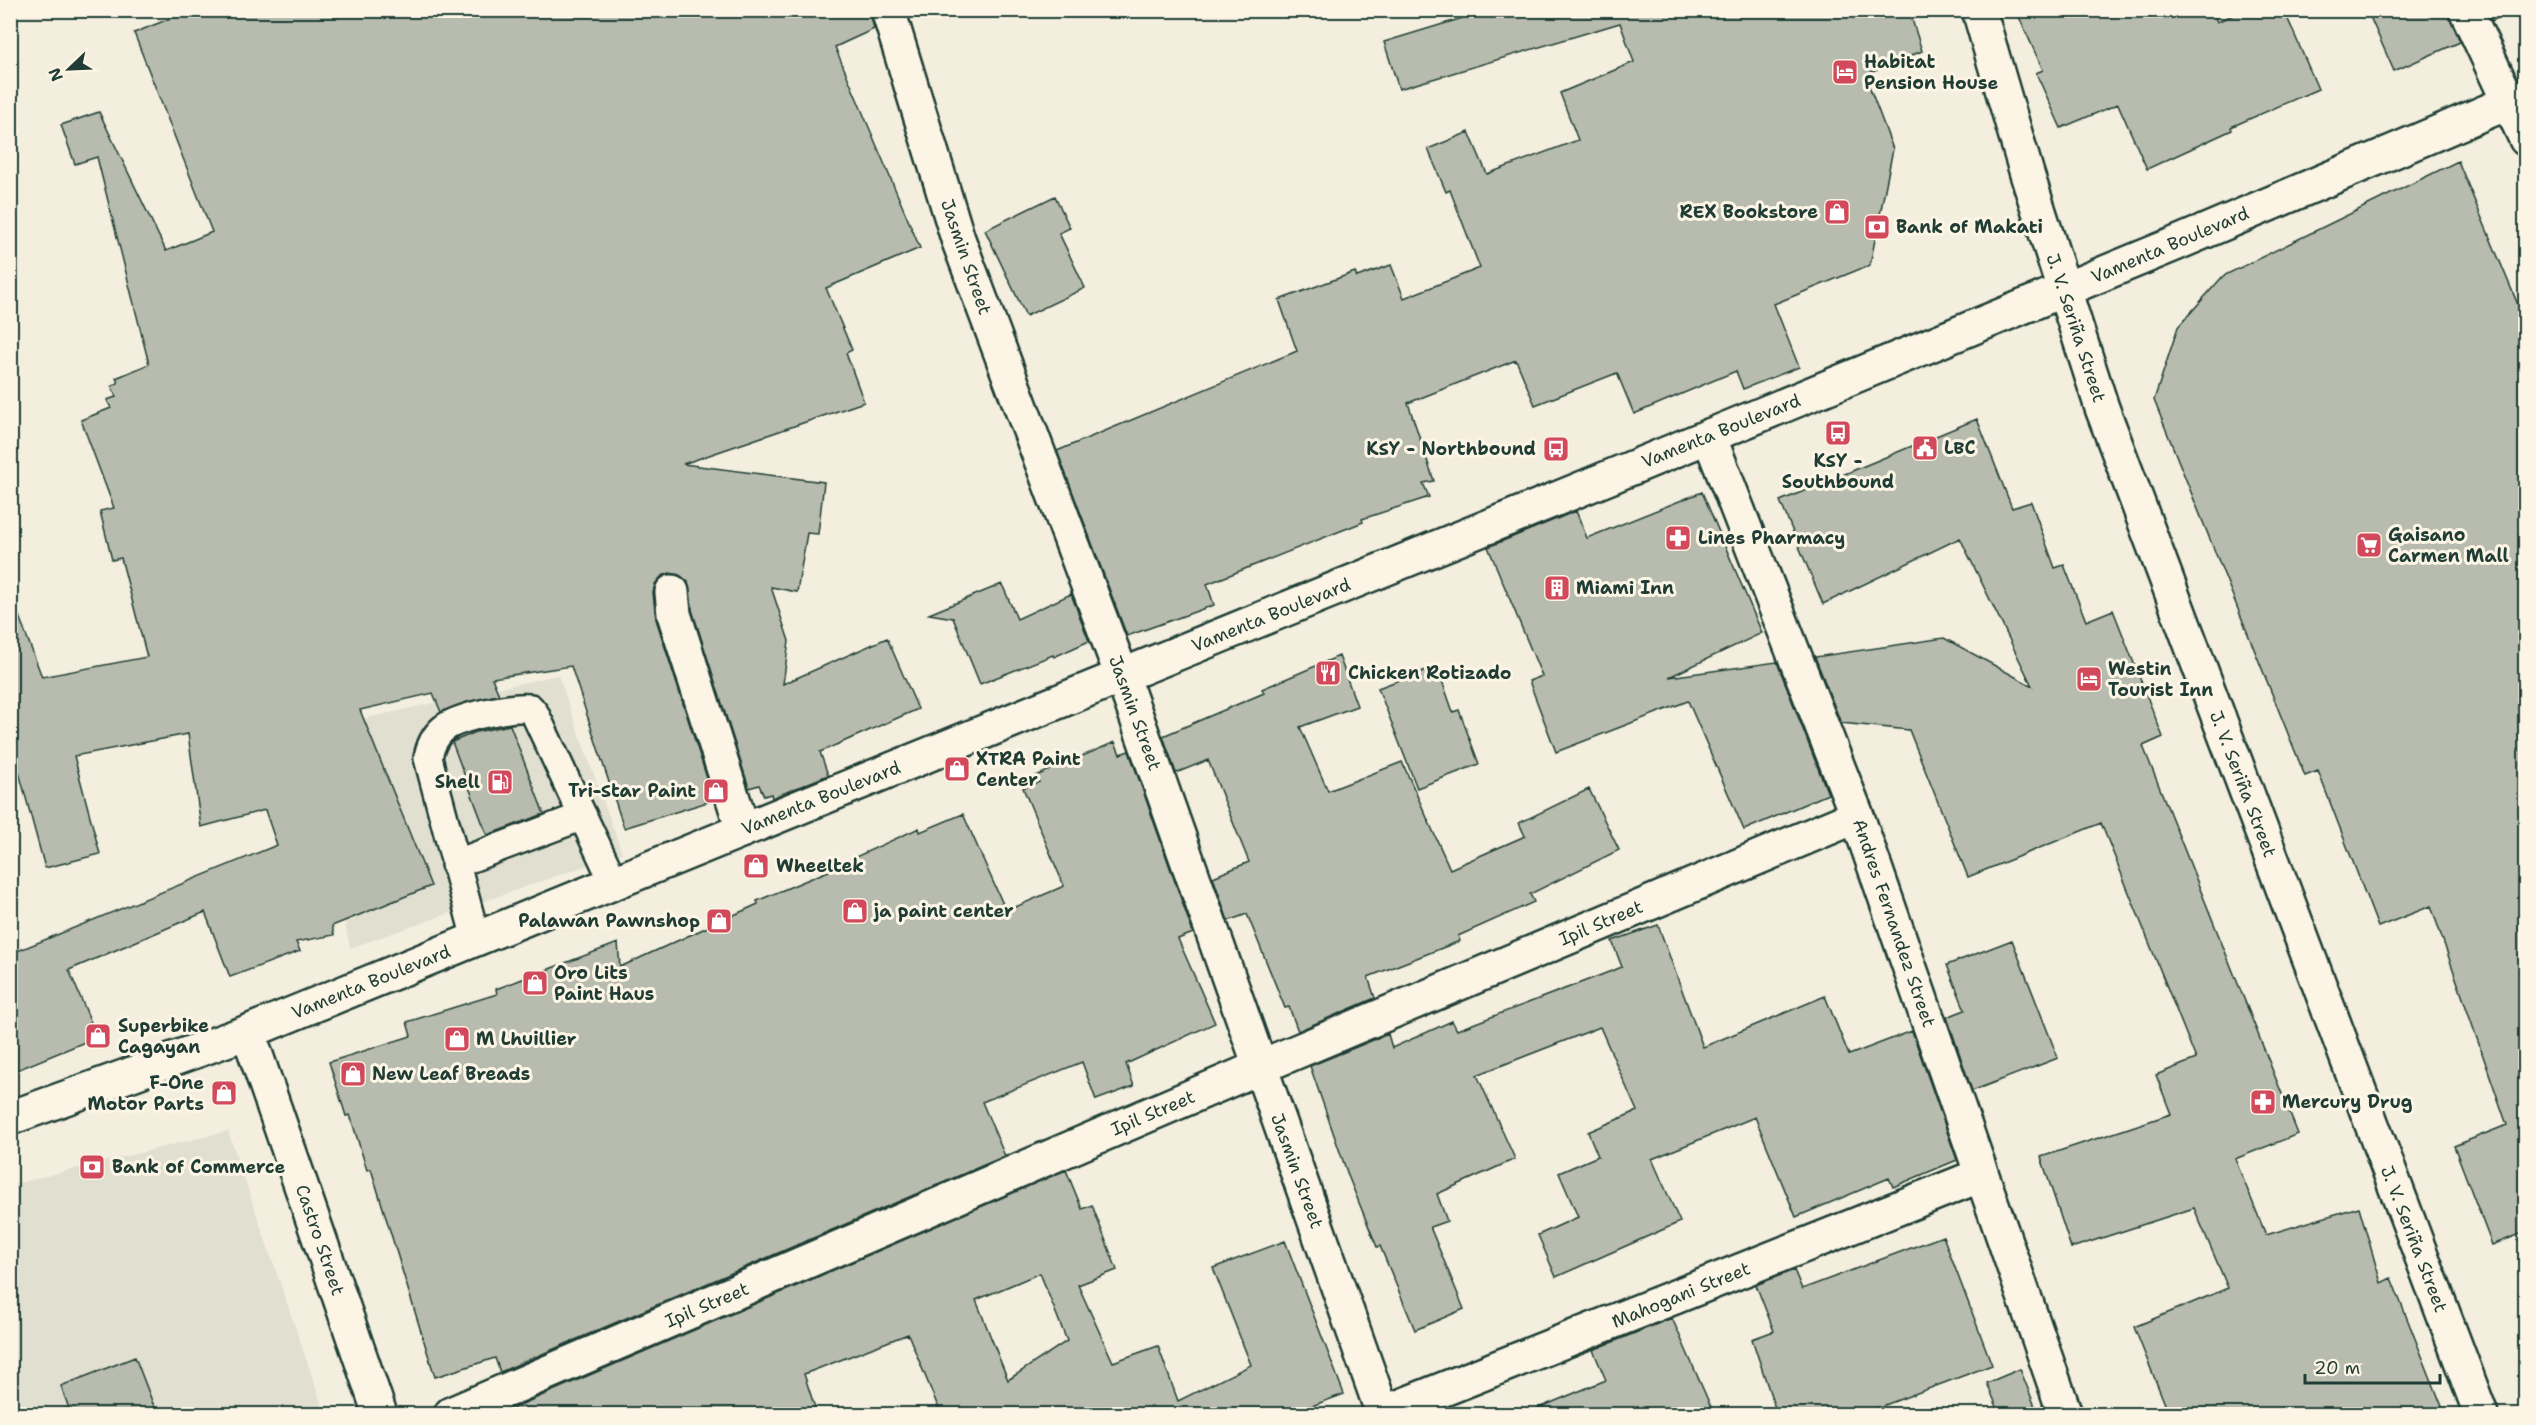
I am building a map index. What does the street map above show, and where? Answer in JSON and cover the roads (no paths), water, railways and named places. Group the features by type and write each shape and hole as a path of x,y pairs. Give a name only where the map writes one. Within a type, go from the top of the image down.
{"street":[{"name":"Jasmin Street","path":"888,10 958,239 1122,676 1382,1414"},
{"name":"J. V. Seriña Street","path":"1979,10 2063,289 2102,408 2481,1414"},
{"path":"2466,10 2518,99 2526,139"},
{"name":"Vamenta Boulevard","path":"10,1118 248,1032 1709,436 2518,99"},
{"name":"Andres Fernandez Street","path":"1709,436 1857,816 2065,1414"},
{"path":"672,592 674,614 743,830"},
{"name":"Ipil Street","path":"451,1414 1260,1067 1857,816"},
{"name":"Castro Street","path":"248,1032 380,1414"},
{"name":"Mahogani Street","path":"1382,1414 1982,1175"}],"lane":[{"path":"476,939 428,758 431,744 444,728 484,713 519,707 530,708 535,714 614,883"},
{"path":"455,864 583,816"}],"place":[{"name":"Habitat Pension House","path":"1845,72"},
{"name":"REX Bookstore","path":"1837,212"},
{"name":"Bank of Makati","path":"1877,227"},
{"name":"KSY - Southbound","path":"1838,433"},
{"name":"LBC","path":"1925,448"},
{"name":"KSY - Northbound","path":"1556,449"},
{"name":"Lines Pharmacy","path":"1678,538"},
{"name":"Gaisano Carmen Mall","path":"2369,545"},
{"name":"Miami Inn","path":"1557,588"},
{"name":"Chicken Rotizado","path":"1328,673"},
{"name":"Westin Tourist Inn","path":"2089,679"},
{"name":"XTRA Paint Center","path":"957,769"},
{"name":"Shell","path":"500,782"},
{"name":"Tri-Star Paint","path":"716,791"},
{"name":"Wheeltek","path":"756,866"},
{"name":"ja paint center","path":"855,911"},
{"name":"Palawan Pawnshop","path":"719,921"},
{"name":"Oro Lits Paint Haus","path":"535,983"},
{"name":"Superbike Cagayan","path":"98,1036"},
{"name":"M Lhuillier","path":"457,1039"},
{"name":"New Leaf Breads","path":"353,1074"},
{"name":"F-One Motor Parts","path":"224,1093"},
{"name":"Mercury Drug","path":"2263,1102"},
{"name":"Bank of Commerce","path":"92,1167"}]}
